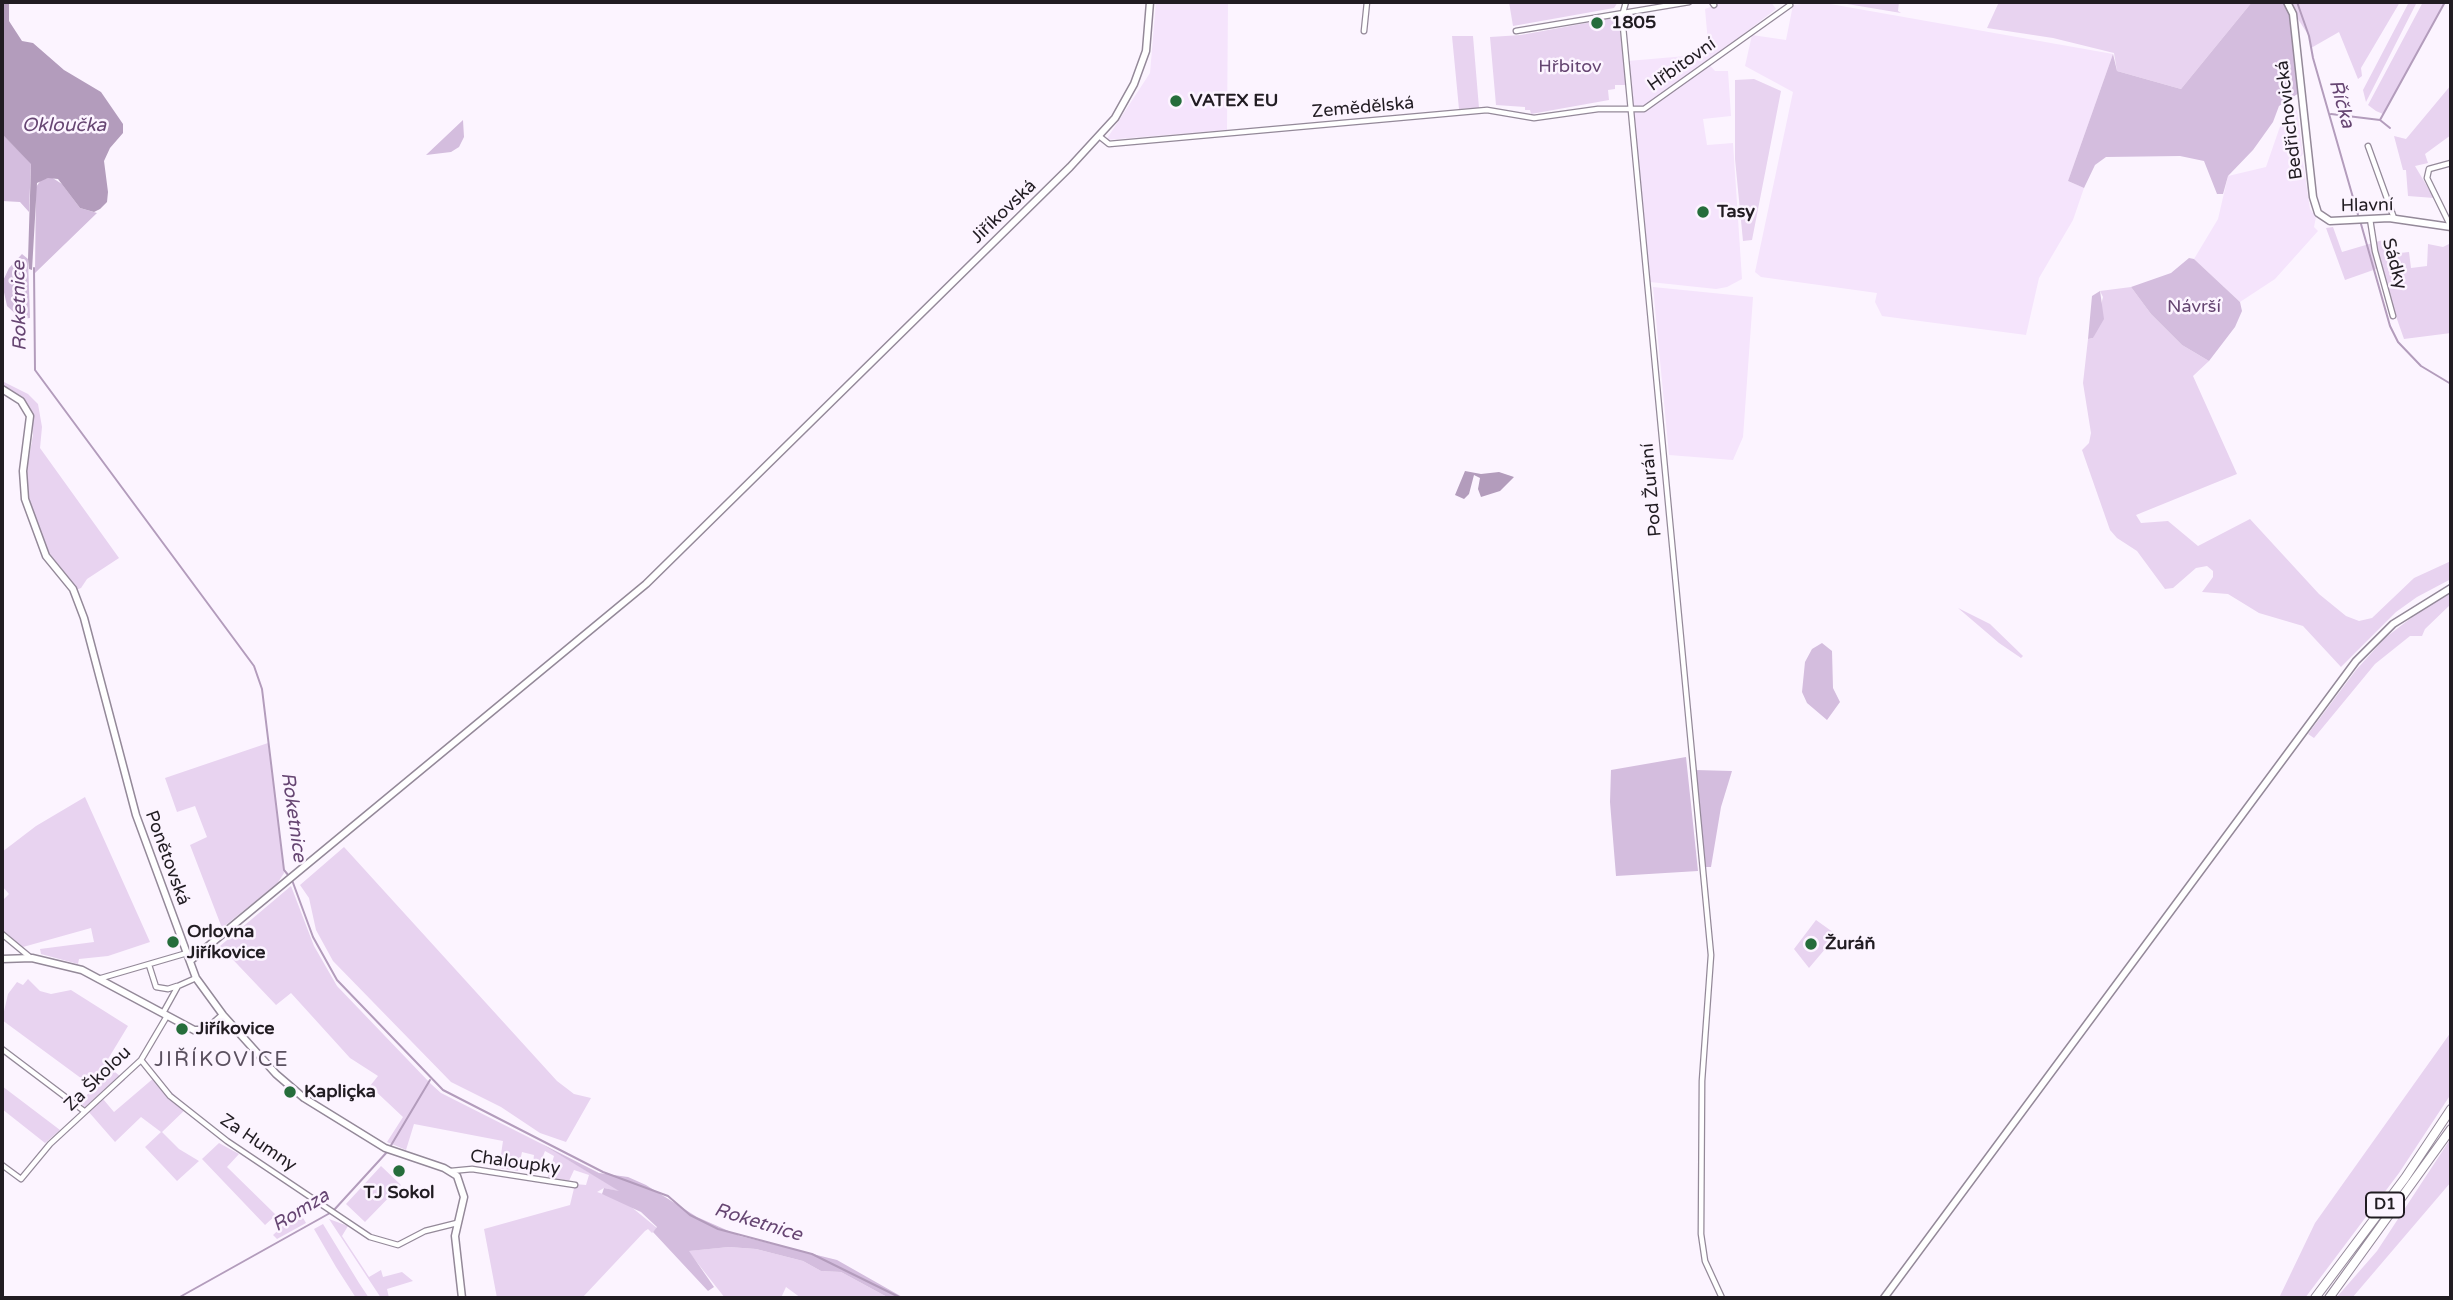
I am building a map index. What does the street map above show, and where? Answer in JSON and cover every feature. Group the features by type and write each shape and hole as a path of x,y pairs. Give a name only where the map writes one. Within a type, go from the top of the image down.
{"highway":[{"name":"D1","path":"2315,1298 2405,1178 2451,1109"},
{"name":"D1","path":"2329,1298 2451,1129"}],"street":[{"name":"Jiříkovská","path":"190,961 646,584 1099,136 1115,118 1142,69 1150,2"},
{"path":"1364,31 1367,2"},
{"name":"Hřbitovní","path":"1626,2 1622,13 1631,107 1644,109 1790,5"},
{"path":"1516,31 1689,2"},
{"name":"Bedřichovická","path":"2287,2 2293,14 2313,197 2317,211 2325,219"},
{"name":"Zemědělská","path":"1099,136 1109,144 1487,110 1534,118 1631,107"},
{"name":"Pod Žurání","path":"1631,107 1711,954 1702,1081 1702,1234 1705,1261 1722,1298"},
{"path":"2368,146 2394,218"},
{"path":"2451,163 2429,169 2427,178 2451,227"},
{"name":"Hlavní","path":"2325,219 2394,218 2451,227"},
{"name":"Sádky","path":"2370,219 2375,251 2393,316"},
{"name":"Ponětovská","path":"2,389 21,401 30,416 31,432 23,471 25,499 46,556 73,589 84,618 136,814 196,978 223,1015 275,1074 294,1090 326,1114 388,1150 451,1171"},
{"path":"1884,1298 2356,661 2393,624 2451,588"},
{"path":"2,933 32,958"},
{"path":"98,979 187,953"},
{"path":"2,959 32,958 76,968 201,1031 211,1027 223,1015"},
{"path":"149,965 156,987 169,989 196,978"},
{"name":"Za Školou","path":"2,1165 21,1179 69,1125 141,1060 178,986"},
{"path":"2,1049 84,1111"},
{"name":"Za Humny","path":"141,1060 170,1096 217,1134 370,1237 398,1245 425,1231 457,1223"},
{"name":"Chaloupky","path":"451,1171 464,1168 575,1185"},
{"path":"451,1171 459,1179 464,1197 457,1223 455,1252 463,1298"}],"shaded area":[{"path":"1156,2 1228,2 1227,130 1106,140 1150,73"},
{"path":"1723,2 1771,2 1776,9 1707,62 1715,71 1728,71 1731,116 1703,119 1707,145 1733,143 1742,279 1716,289 1650,282 1628,61 1709,54 1705,9"},
{"path":"1819,2 2113,54 2068,181 2084,188 2073,220 2039,278 2026,335 1882,316 1875,302 1877,293 1761,277 1755,272 1793,92 1745,66 1752,35 1786,40 1793,5"},
{"path":"2297,110 2303,154 2300,158 2303,162 2310,209 2316,217 2314,227 2318,231 2275,279 2240,302 2194,259 2218,219 2228,176 2266,167 2285,112"},
{"path":"1653,287 1753,297 1743,437 1733,460 1669,455"}],"green space":[{"path":"1509,2 1618,2 1614,8 1513,26"},
{"path":"1835,2 1899,2 1898,11 1901,13"},
{"path":"1999,2 2252,2 2181,89 2117,71 2114,53 2053,38 1987,28"},
{"path":"2252,2 2284,2 2292,18 2299,93 2279,106 2273,122 2253,150 2228,176 2223,194 2217,194 2204,161 2180,156 2106,157 2095,165 2084,188 2068,181 2113,54 2117,71 2181,89"},
{"path":"2287,2 2400,2 2361,68 2362,76 2358,79 2339,32 2311,48 2309,36"},
{"path":"2409,2 2417,2 2366,102 2363,90"},
{"path":"2423,2 2445,2 2383,114 2368,105"},
{"name":"Hřbitov","path":"1619,17 1626,85 1615,85 1615,89 1608,90 1609,100 1531,114 1525,107 1496,105 1490,37 1521,35"},
{"path":"1452,36 1473,36 1479,108 1459,109"},
{"path":"1754,79 1781,91 1752,240 1743,241 1735,159 1735,80"},
{"path":"2451,85 2451,135 2425,154 2428,163 2415,166 2434,198 2408,196 2406,170 2403,170 2394,136 2406,139"},
{"path":"463,120 464,137 459,147 451,152 426,155"},
{"path":"2,134 31,163 29,212 20,202 2,201"},
{"path":"51,177 62,184 80,208 97,213 35,273 36,187 41,180"},
{"path":"2333,227 2342,252 2386,239 2390,254 2409,252 2411,268 2427,266 2428,244 2443,247 2451,243 2451,333 2404,339 2379,268 2345,280 2326,228"},
{"path":"22,254 28,259 30,318 21,319 7,306 2,283 9,268"},
{"name":"Návrší","path":"2189,258 2194,259 2240,302 2242,311 2235,327 2209,361 2182,345 2151,314 2131,287 2171,273"},
{"path":"2131,287 2151,314 2182,345 2209,361 2193,376 2237,474 2136,515 2141,523 2168,521 2198,546 2250,519 2319,594 2346,616 2359,621 2372,618 2414,578 2451,561 2451,579 2396,612 2341,667 2303,626 2259,613 2228,594 2202,592 2213,577 2213,571 2207,566 2196,568 2173,588 2165,589 2137,551 2110,530 2082,450 2089,443 2091,433 2083,383 2088,339 2093,338 2103,297 2100,291"},
{"path":"2100,291 2104,319 2093,338 2088,339 2092,296"},
{"path":"2,381 28,394 38,404 42,427 40,448 119,558 87,579 81,588 76,590 46,549 30,507 26,474 33,435 32,415 21,397 2,386"},
{"path":"2451,593 2451,604 2425,629 2422,636 2410,636 2375,664 2314,738 2308,734 2356,670 2385,638 2424,608"},
{"path":"1958,608 1990,624 2023,656 2021,658 1999,643"},
{"path":"1822,643 1832,651 1833,688 1840,702 1827,720 1807,703 1802,692 1805,662 1812,649"},
{"path":"268,743 284,873 277,884 222,928 190,845 207,837 195,806 177,812 165,778"},
{"path":"1686,757 1698,871 1616,876 1610,802 1611,770"},
{"path":"1695,770 1732,771 1721,807 1711,867 1704,867"},
{"path":"85,797 150,942 108,956 79,959 78,964 41,954 40,949 94,942 91,928 23,947 2,930 2,901 9,894 2,886 2,852 36,826"},
{"path":"344,847 557,1081 574,1094 591,1098 566,1142 540,1133 501,1107 451,1082 333,961 316,930 309,898 300,885"},
{"path":"291,886 314,946 337,986 431,1084 441,1093 540,1143 622,1192 604,1188 597,1192 624,1201 657,1228 652,1233 648,1229 645,1231 582,1298 497,1298 484,1229 570,1205 575,1184 586,1185 589,1175 574,1170 569,1181 548,1177 554,1156 545,1151 536,1174 532,1172 534,1155 522,1152 518,1171 499,1168 503,1141 414,1124 406,1150 387,1142 403,1117 370,1086 378,1076 350,1058 291,993 276,1005 220,946"},
{"path":"1816,920 1837,935 1809,968 1794,949"},
{"path":"28,979 40,991 51,994 71,990 128,1026 105,1064 125,1080 103,1099 114,1112 155,1077 188,1107 162,1132 179,1149 199,1161 177,1181 145,1147 161,1132 141,1117 115,1142 81,1103 93,1087 2,1020 8,994 17,982 23,985"},
{"path":"2451,1032 2451,1094 2399,1173 2305,1298 2279,1298 2315,1223"},
{"path":"2,1086 60,1130 45,1143 2,1109"},
{"path":"2451,1138 2451,1182 2352,1298 2336,1298 2377,1251"},
{"path":"219,1143 239,1154 227,1167 276,1215 265,1225 202,1159"},
{"path":"540,1143 599,1173 628,1177 646,1185 697,1217 740,1236 837,1260 904,1298 889,1298 841,1272 821,1271 803,1261 756,1249 729,1247 689,1251 714,1287 708,1291 653,1232 657,1227 641,1212 602,1194 604,1188 619,1191"},
{"path":"381,1166 401,1185 365,1222 346,1204"},
{"path":"299,1211 306,1223 277,1239 273,1235"},
{"path":"329,1219 348,1226 342,1236 369,1277 381,1270 383,1277 402,1272 413,1281 387,1289 389,1298 381,1298"},
{"path":"323,1224 369,1298 356,1298 336,1267 314,1229"},
{"path":"729,1247 756,1249 803,1261 821,1271 841,1272 889,1298 801,1298 786,1287 781,1298 725,1298 688,1251"}],"water":[{"name":"Okloučka","path":"2,2 9,2 9,21 22,41 33,43 64,70 101,92 123,124 123,133 110,148 104,161 108,192 107,202 100,209 94,212 80,208 58,179 48,178 37,183 32,270 29,269 28,259 31,164 2,134"},
{"path":"1465,471 1481,474 1499,472 1514,477 1500,491 1481,497 1478,489 1480,478 1474,475 1469,494 1464,499 1455,495"}],"waterway":[{"name":"Říčka","path":"2297,2 2309,36 2358,215"},
{"path":"2380,120 2445,2"},
{"path":"2331,114 2380,120 2390,128"},
{"name":"Říčka","path":"2361,224 2390,326 2398,342 2421,366 2451,384"},
{"name":"Roketnice","path":"34,268 35,370 254,666 262,689 284,870 289,876"},
{"name":"Roketnice","path":"292,880 313,937 337,980 443,1090 603,1172 668,1196 690,1215 718,1229 812,1254 901,1298"},
{"name":"Romza","path":"390,1147 430,1080"},
{"name":"Romza","path":"334,1210 387,1152"},
{"name":"Romza","path":"178,1298 330,1213"}],"place":[{"name":"1805","path":"1597,23"},
{"name":"VATEX EU","path":"1176,101"},
{"name":"Tasy","path":"1703,212"},
{"name":"Orlovna Jiříkovice","path":"173,942"},
{"name":"Žuráň","path":"1811,944"},
{"name":"Jiříkovice","path":"182,1029"},
{"name":"Kapliçka","path":"290,1092"},
{"name":"TJ Sokol","path":"399,1171"}],"district":[{"name":"JIŘÍKOVICE","path":"222,1060"}]}
